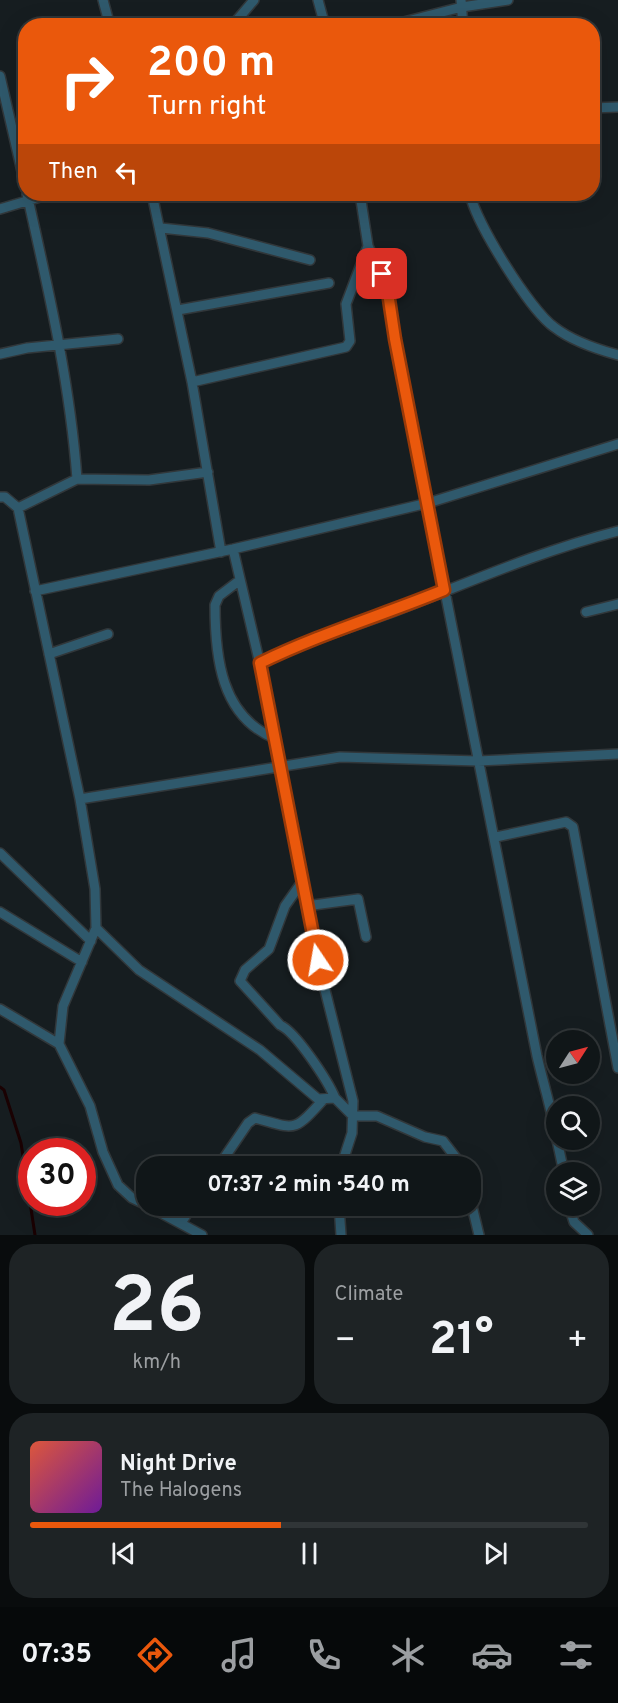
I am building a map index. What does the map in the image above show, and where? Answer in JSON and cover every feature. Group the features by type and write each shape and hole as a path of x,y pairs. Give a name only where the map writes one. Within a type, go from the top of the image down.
{"street":[{"path":"103,0 108,18"},
{"path":"239,18 255,0"},
{"path":"318,0 323,18"},
{"path":"415,18 461,4 508,0"},
{"path":"0,76 18,154"},
{"path":"600,108 618,107"},
{"path":"0,209 18,201"},
{"path":"28,201 61,347 75,443 77,479"},
{"path":"154,201 192,382 221,552"},
{"path":"361,201 368,246 387,286 395,339 444,590 478,761 496,837 547,1096"},
{"path":"472,201 478,217 498,252 541,315 561,332 590,346 618,355"},
{"path":"161,228 208,233 310,260"},
{"path":"192,382 346,347 350,341 346,304 368,246"},
{"path":"178,310 329,283"},
{"path":"0,354 27,348 61,347 118,339"},
{"path":"35,591 221,552 428,503 618,444"},
{"path":"18,508 77,479 148,480 208,472"},
{"path":"0,496 5,497 18,508 80,799 95,889 96,927 63,1006 59,1044 97,1124 104,1152 118,1185 136,1200"},
{"path":"260,663 294,646 388,613 444,590 618,531"},
{"path":"233,549 260,663 306,906 352,1101 352,1133 345,1156"},
{"path":"240,580 219,596 215,605 222,675 235,708 254,729 274,738"},
{"path":"586,612 618,604"},
{"path":"49,654 108,634"},
{"path":"80,799 340,757 478,761 618,754"},
{"path":"496,837 566,822 573,827 618,1068"},
{"path":"0,853 90,941"},
{"path":"302,882 285,906 269,949 245,970 240,981 280,1025 287,1029 320,1070 335,1098 353,1116 377,1116 425,1137 443,1141 455,1156"},
{"path":"306,906 357,899 366,937"},
{"path":"0,912 82,962"},
{"path":"96,927 139,970 260,1050 318,1100 335,1098"},
{"path":"0,1009 59,1044"},
{"path":"226,1156 248,1123 255,1118 290,1128 300,1125 323,1100"},
{"path":"167,1216 202,1235"},
{"path":"181,1223 186,1216"},
{"path":"340,1216 341,1235"},
{"path":"474,1216 479,1235"},
{"path":"572,1216 574,1222 588,1235"}],"waterway":[{"path":"0,1087 4,1090 21,1143 35,1235"}],"route":[{"path":"318,960 260,663 294,646 388,613 444,590 395,339 387,286 382,274"}]}
